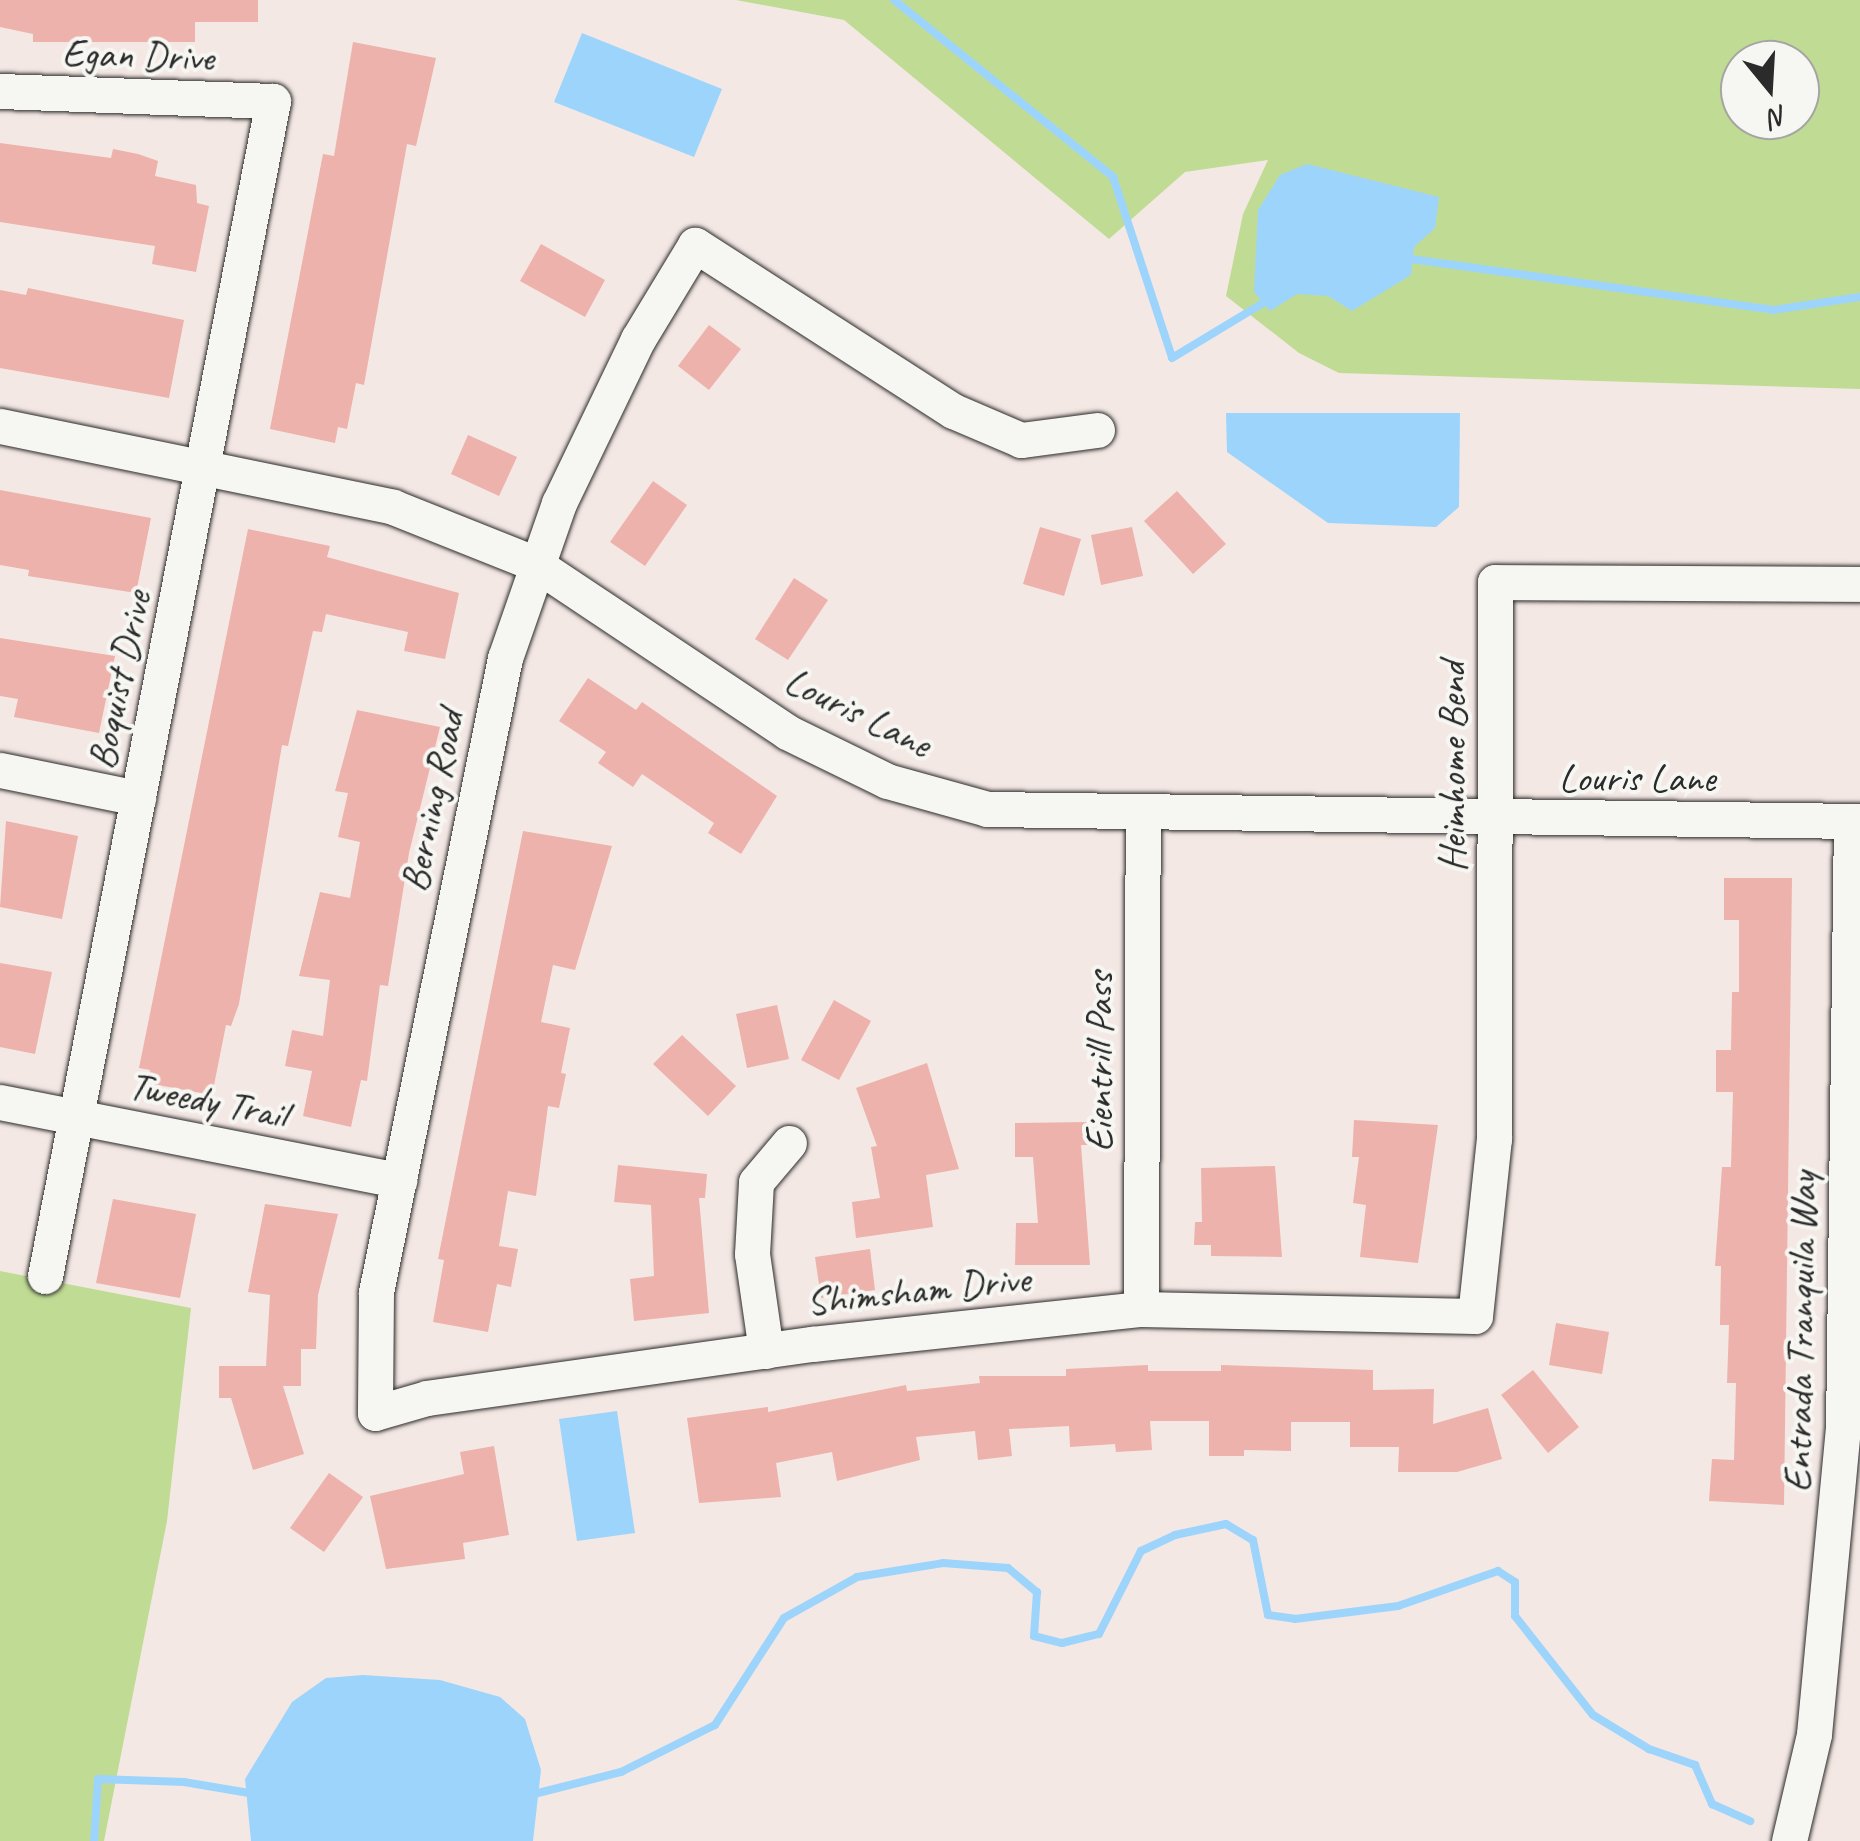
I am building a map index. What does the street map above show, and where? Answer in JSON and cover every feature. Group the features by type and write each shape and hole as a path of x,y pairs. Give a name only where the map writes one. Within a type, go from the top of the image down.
{"street":[{"name":"Egan Drive","path":"0,91 273,101"},
{"name":"Boquist Drive","path":"45,1276 206,466 273,101"},
{"name":"Berning Road","path":"375,1412 376,1292 505,658 534,562 638,339 696,246 952,411 1020,440 1097,430"},
{"name":"Louris Lane","path":"0,426 393,506 534,562 787,732 887,781 988,809 1494,820 1856,822"},
{"name":"Heimhome Bend","path":"1475,1316 1494,1139 1494,582 1860,584"},
{"path":"0,770 138,798"},
{"name":"Eientrill Pass","path":"1141,1310 1143,814"},
{"name":"Entrada Tranquila Way","path":"1789,1841 1814,1734 1835,1571 1852,1386 1856,822"},
{"name":"Tweedy Trail","path":"0,1102 399,1180"},
{"path":"766,1350 752,1254 756,1182 789,1143"},
{"name":"Shimsham Drive","path":"375,1412 427,1398 766,1350 1141,1310 1475,1316"}],"green space":[{"path":"736,0 1860,0 1860,389 1339,373 1299,353 1226,296 1243,214 1268,160 1185,172 1109,239 844,20"},
{"path":"0,1271 191,1308 167,1521 104,1841 0,1841"}],"water":[{"path":"582,33 722,89 694,157 554,102"},
{"path":"1307,164 1439,197 1435,228 1414,247 1411,275 1352,311 1328,296 1297,294 1270,311 1254,292 1258,210 1280,175"},
{"path":"1226,413 1460,413 1459,507 1436,527 1328,523 1227,452"},
{"path":"617,1411 635,1533 577,1541 559,1419"},
{"path":"363,1675 440,1680 500,1697 525,1719 541,1770 533,1841 251,1841 245,1779 292,1702 326,1678"}],"building":[{"path":"0,0 258,0 258,22 195,22 195,42 33,42 33,34 0,27"},
{"path":"353,42 436,58 416,146 407,144 364,385 356,383 347,429 338,427 335,443 270,429 323,154 334,156"},
{"path":"0,143 111,158 113,149 138,154 158,161 155,176 196,185 197,203 209,206 196,272 152,264 155,246 0,222"},
{"path":"541,244 605,280 585,317 520,281"},
{"path":"28,288 184,320 169,398 0,368 0,290 26,295"},
{"path":"709,325 741,349 709,390 678,366"},
{"path":"468,435 517,457 499,496 451,474"},
{"path":"653,481 687,505 645,566 610,542"},
{"path":"0,490 151,518 136,593 28,576 29,570 0,565"},
{"path":"1177,491 1226,544 1193,574 1144,521"},
{"path":"1040,527 1081,539 1064,596 1023,584"},
{"path":"1132,527 1143,576 1101,585 1091,535"},
{"path":"248,529 330,546 327,557 459,593 445,659 404,651 408,632 326,614 322,632 313,631 288,746 282,745 239,1004 231,1026 226,1025 212,1095 147,1083 150,1070 139,1068"},
{"path":"794,578 828,600 788,660 755,639"},
{"path":"0,638 115,656 99,733 14,717 18,699 0,696"},
{"path":"588,678 636,710 642,702 777,796 741,854 708,833 714,823 642,774 633,787 598,763 606,752 559,721"},
{"path":"357,710 440,727 409,853 388,986 380,985 367,1081 361,1080 351,1127 303,1116 312,1071 285,1066 292,1030 323,1036 330,980 299,976 320,892 350,898 360,842 338,837 348,793 335,791"},
{"path":"6,821 78,836 62,919 0,907"},
{"path":"523,831 612,846 575,970 553,965 541,1022 570,1028 561,1073 566,1074 559,1108 548,1106 536,1196 508,1191 499,1246 518,1249 511,1287 497,1284 488,1332 433,1322 444,1260 438,1259"},
{"path":"1724,878 1792,878 1784,1505 1709,1501 1712,1459 1734,1460 1736,1383 1727,1383 1729,1325 1720,1325 1721,1266 1715,1266 1722,1167 1731,1167 1733,1092 1716,1092 1716,1050 1731,1050 1732,992 1739,992 1739,920 1724,920"},
{"path":"0,963 52,972 35,1054 0,1047"},
{"path":"834,1000 871,1021 839,1080 801,1060"},
{"path":"777,1005 789,1059 747,1068 736,1014"},
{"path":"682,1035 736,1086 708,1116 653,1064"},
{"path":"927,1063 959,1169 926,1175 933,1227 856,1238 852,1202 880,1198 871,1147 877,1146 856,1088"},
{"path":"1354,1120 1438,1125 1418,1263 1360,1257 1366,1205 1353,1203 1359,1157 1352,1157"},
{"path":"1089,1122 1088,1145 1081,1145 1090,1265 1015,1265 1016,1223 1038,1223 1033,1157 1015,1157 1015,1123"},
{"path":"618,1165 707,1174 705,1198 699,1198 709,1313 634,1321 630,1279 654,1276 651,1205 614,1202"},
{"path":"1275,1166 1282,1257 1211,1256 1211,1245 1194,1245 1195,1222 1202,1222 1201,1168"},
{"path":"113,1199 196,1214 180,1298 96,1283"},
{"path":"265,1204 338,1214 318,1295 316,1349 301,1349 301,1386 283,1386 304,1454 253,1470 231,1398 219,1398 219,1366 266,1366 270,1295 248,1292"},
{"path":"870,1249 875,1290 821,1298 815,1257"},
{"path":"1556,1323 1609,1332 1602,1374 1549,1365"},
{"path":"1148,1365 1148,1371 1221,1371 1221,1365 1373,1370 1373,1390 1434,1389 1433,1424 1488,1408 1502,1459 1457,1472 1398,1472 1399,1447 1350,1447 1350,1422 1291,1422 1291,1451 1244,1450 1244,1456 1209,1456 1209,1421 1150,1421 1152,1450 1116,1452 1115,1444 1070,1447 1069,1426 1009,1429 1012,1456 978,1460 975,1431 916,1437 920,1460 837,1481 832,1452 776,1463 781,1497 699,1503 687,1418 768,1407 768,1412 906,1385 907,1391 980,1383 979,1376 1066,1376 1066,1369"},
{"path":"1533,1370 1579,1427 1548,1453 1501,1395"},
{"path":"494,1446 509,1535 463,1543 465,1559 386,1569 370,1496 464,1474 460,1452"},
{"path":"329,1473 363,1497 324,1552 290,1528"}],"waterway":[{"path":"894,0 1113,177 1172,358 1268,300"},
{"path":"1404,258 1773,310 1860,297"},
{"path":"534,1794 621,1772 715,1725 784,1618 857,1577 943,1563 1008,1568 1037,1592 1034,1636 1062,1643 1099,1634 1141,1551 1175,1535 1226,1524 1253,1540 1268,1615 1295,1619 1398,1606 1498,1571 1515,1582 1515,1616 1593,1715 1649,1749 1695,1765 1712,1804 1750,1821"},
{"path":"94,1841 98,1779 184,1782 255,1794"}]}
